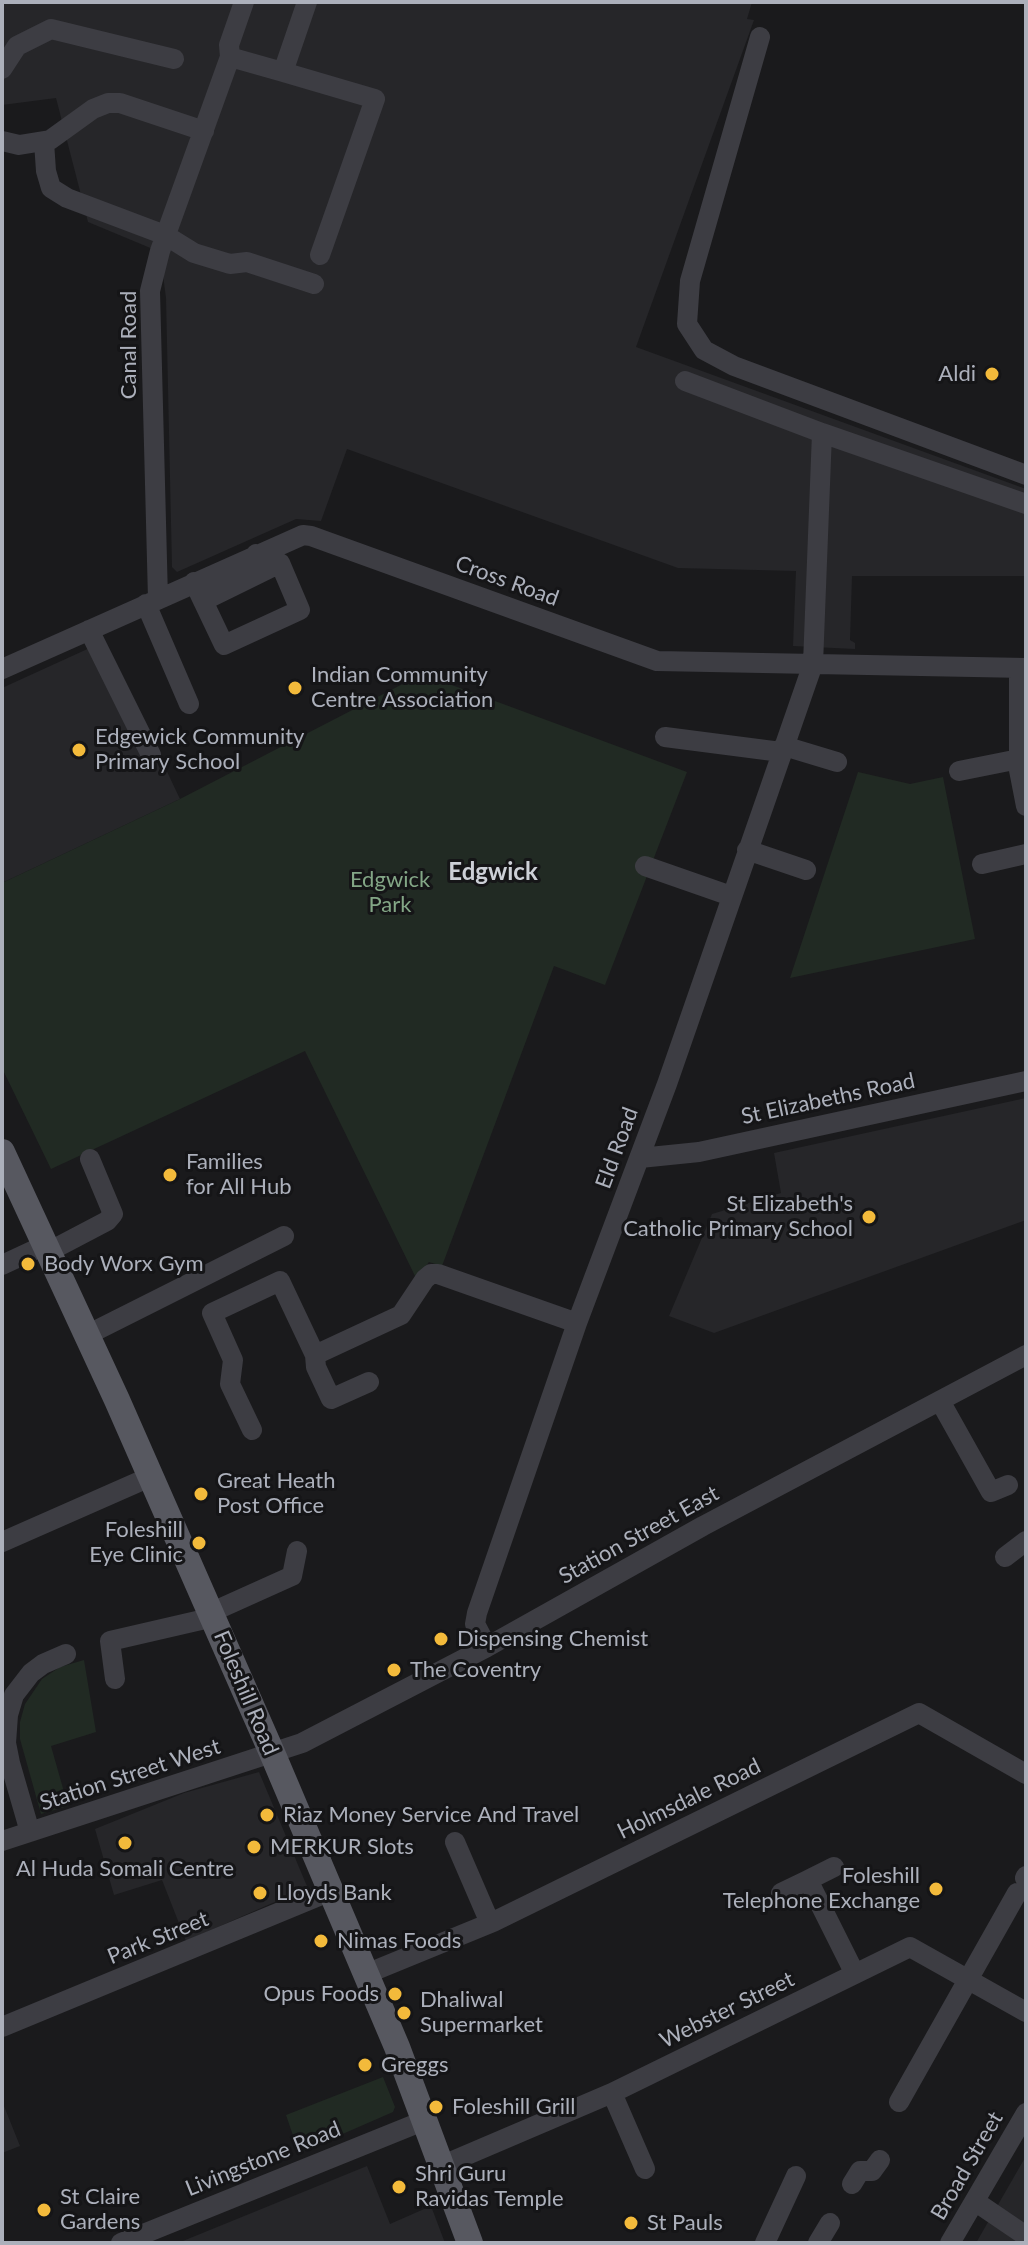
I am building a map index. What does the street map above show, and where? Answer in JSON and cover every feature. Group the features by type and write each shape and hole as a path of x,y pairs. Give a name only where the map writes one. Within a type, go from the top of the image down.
{"main road":[{"name":"Foleshill Road","path":"2,1152 213,1615 366,1974 470,2243"}],"street":[{"name":"Canal Road","path":"152,601 150,291 165,235 230,57 229,45 244,2"},
{"path":"283,72 307,2"},
{"path":"2,69 17,46 51,29 174,59"},
{"path":"760,37 690,281 687,324 704,350 734,366 1026,475"},
{"path":"230,57 375,99 320,255"},
{"path":"2,141 19,145 44,142 93,109 108,103 120,103 204,131"},
{"path":"44,142 51,188 67,198 165,235 194,253 230,264 247,262 314,284"},
{"path":"685,381 822,433 1026,504"},
{"name":"Eld Road","path":"487,1647 475,1624 477,1613 577,1323 640,1158 813,664 822,433"},
{"name":"Cross Road","path":"2,669 152,601 198,591 260,563 297,536 311,536 657,661 1022,668"},
{"path":"198,591 224,645 300,610 280,563 260,563"},
{"path":"152,601 189,704"},
{"path":"89,630 151,755"},
{"path":"1022,668 1019,759 1026,806"},
{"path":"665,737 783,749 837,762"},
{"path":"959,771 1019,759"},
{"path":"747,850 806,870"},
{"path":"982,864 1026,854"},
{"path":"645,866 731,896"},
{"name":"St Elizabeths Road","path":"640,1158 699,1152 1026,1081"},
{"path":"2,1265 107,1221 113,1214 90,1159"},
{"path":"87,1335 284,1236"},
{"path":"315,1355 401,1315 431,1274 577,1323"},
{"path":"252,1430 230,1384 233,1360 212,1313 280,1281 315,1355 316,1367 331,1399 369,1382"},
{"name":"Station Street East","path":"273,1755 487,1647 703,1526 1026,1355"},
{"path":"940,1401 991,1492 1008,1485"},
{"path":"2,1542 152,1476"},
{"path":"1005,1557 1022,1536"},
{"path":"115,1679 110,1641 213,1615 292,1576 297,1551"},
{"path":"30,1832 17,1794 6,1743 8,1715 14,1695 31,1673 66,1654"},
{"name":"Holmsdale Road","path":"366,1974 490,1923 919,1713 1026,1774"},
{"name":"Station Street West","path":"2,1841 273,1755"},
{"path":"455,1842 490,1923"},
{"path":"781,1893 834,1867"},
{"path":"808,1880 855,1974"},
{"path":"899,2102 1023,1882"},
{"name":"Park Street","path":"2,2027 331,1891"},
{"name":"Webster Street","path":"441,2166 612,2093 910,1947 1026,2012"},
{"path":"612,2093 645,2169"},
{"name":"Broad Street","path":"950,2243 1026,2113"},
{"name":"Livingstone Road","path":"121,2243 423,2121"},
{"path":"852,2184 860,2171 872,2171 880,2160"},
{"path":"765,2243 796,2176"},
{"path":"976,2202 1026,2236"},
{"path":"818,2243 830,2223"}],"shaded area":[{"path":"2,2 752,2 747,19 754,20 636,347 1026,489 1026,576 852,576 850,640 855,643 855,649 793,646 796,571 678,568 347,449 321,521 296,519 177,572 172,567 166,298 160,252 88,222 56,98 2,105"},
{"name":"Edgewick Community Primary School","path":"105,641 180,799 2,883 2,688"},
{"name":"St Elizabeth's Catholic Primary School","path":"1026,1098 1026,1220 714,1333 669,1316 712,1214 781,1193 774,1153"},
{"path":"259,1772 309,1891 302,1890 186,1941 162,1880 114,1895 95,1829 184,1793"},
{"path":"2,2101 20,2146 2,2153"},
{"path":"1026,2156 1026,2243 976,2243"},
{"path":"367,2166 390,2224 431,2206 445,2243 178,2243"}],"green space":[{"name":"Edgwick Park","path":"422,674 687,772 605,985 554,966 442,1266 429,1262 416,1278 305,1051 51,1169 2,1068 2,883 180,799"},
{"path":"858,772 910,784 943,777 975,939 790,978"},
{"path":"84,1660 96,1732 51,1746 68,1806 41,1814 20,1739 20,1722 25,1704 42,1679 60,1667"},
{"path":"383,2077 395,2107 393,2112 299,2153 286,2115"}],"place":[{"name":"Aldi","path":"992,374"},
{"name":"Indian Community Centre Association","path":"295,688"},
{"name":"Edgewick Community Primary School","path":"79,750"},
{"name":"Families for All Hub","path":"170,1175"},
{"name":"St Elizabeth's Catholic Primary School","path":"869,1217"},
{"name":"Body Worx Gym","path":"28,1264"},
{"name":"Great Heath Post Office","path":"201,1494"},
{"name":"Foleshill Eye Clinic","path":"199,1543"},
{"name":"Dispensing Chemist","path":"441,1639"},
{"name":"The Coventry","path":"394,1670"},
{"name":"Riaz Money Service And Travel","path":"267,1815"},
{"name":"Al Huda Somali Centre","path":"125,1843"},
{"name":"MERKUR Slots","path":"254,1847"},
{"name":"Foleshill Telephone Exchange","path":"936,1889"},
{"name":"Lloyds Bank","path":"260,1893"},
{"name":"Nimas Foods","path":"321,1941"},
{"name":"Opus Foods","path":"395,1994"},
{"name":"Dhaliwal Supermarket","path":"404,2013"},
{"name":"Greggs","path":"365,2065"},
{"name":"Foleshill Grill","path":"436,2107"},
{"name":"Shri Guru Ravidas Temple","path":"399,2187"},
{"name":"St Claire Gardens","path":"44,2210"},
{"name":"St Pauls","path":"631,2223"}],"district":[{"name":"Edgwick","path":"493,872"}]}
